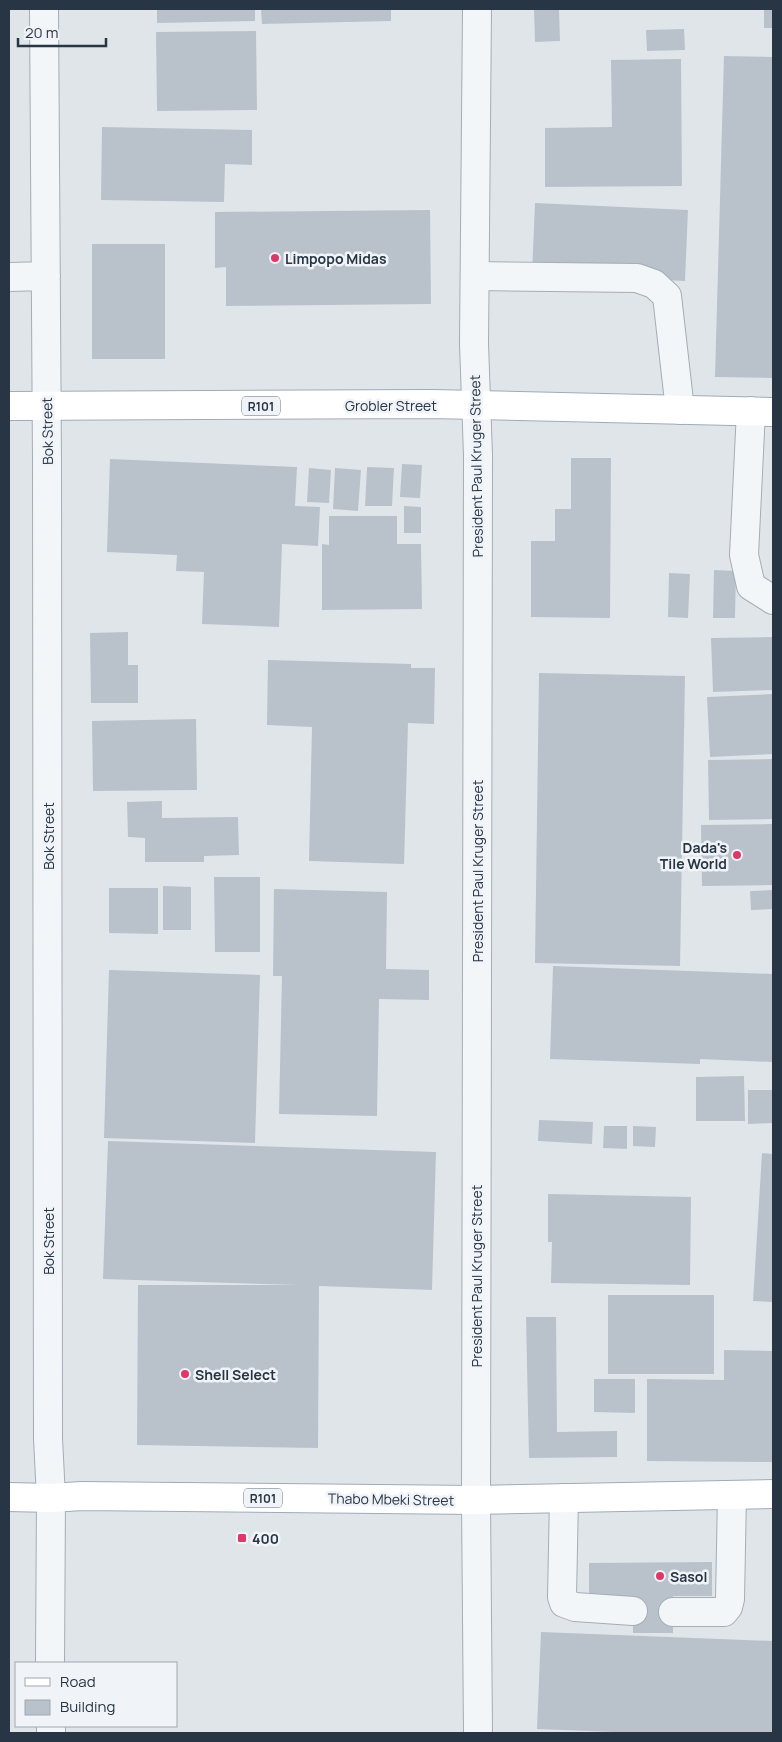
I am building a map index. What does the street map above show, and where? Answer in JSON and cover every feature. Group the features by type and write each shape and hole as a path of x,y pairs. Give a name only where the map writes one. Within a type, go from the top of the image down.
{"main road":[{"name":"Grobler Street","path":"9,406 477,405 762,411"},
{"name":"Thabo Mbeki Street","path":"9,1497 51,1498 92,1496 476,1500 773,1494"}],"street":[{"name":"Bok Street","path":"44,9 47,461 48,1438 51,1498 50,1662"},
{"name":"President Paul Kruger Street","path":"476,9 474,344 478,465 476,1500 478,1733"},
{"path":"9,277 46,276"},
{"path":"475,276 637,278 654,284 667,296 680,410"},
{"path":"762,411 744,555 750,586 773,600"},
{"path":"672,1612 724,1612 728,1607 730,1599 732,1495"},
{"path":"564,1498 562,1597 564,1603 575,1607 633,1611"}],"building":[{"path":"157,9 255,9 255,21 157,23"},
{"path":"261,9 391,9 391,21 262,24"},
{"path":"534,9 559,9 560,41 535,42"},
{"path":"764,9 773,9 773,28 764,28"},
{"path":"684,29 685,50 647,51 646,30"},
{"path":"256,31 257,110 157,111 156,32"},
{"path":"724,56 773,57 773,378 715,377"},
{"path":"681,59 682,186 545,187 545,128 612,127 611,60"},
{"path":"102,127 252,130 252,165 225,164 224,202 101,200"},
{"path":"535,203 688,210 685,281 532,274"},
{"path":"430,210 431,304 226,306 226,267 215,268 215,212"},
{"path":"92,244 165,244 165,359 92,359"},
{"path":"571,458 611,458 610,618 531,617 531,541 555,541 555,509 571,509"},
{"path":"110,459 297,467 295,506 320,507 318,546 282,544 279,627 202,624 204,572 176,571 177,555 107,552"},
{"path":"402,464 422,465 420,498 400,497"},
{"path":"367,467 394,468 392,506 365,506"},
{"path":"309,468 331,470 329,503 307,502"},
{"path":"335,468 361,470 358,511 333,509"},
{"path":"404,506 421,507 421,533 404,533"},
{"path":"329,516 397,516 397,544 421,544 422,609 322,610 322,544 329,545"},
{"path":"714,570 736,571 735,618 713,618"},
{"path":"669,573 690,574 688,618 668,617"},
{"path":"128,632 128,665 138,665 138,703 91,703 90,633"},
{"path":"773,637 773,690 713,692 711,638"},
{"path":"268,660 411,664 411,668 435,668 434,724 408,723 404,864 309,861 312,727 267,725"},
{"path":"539,673 685,676 680,966 535,963"},
{"path":"773,694 773,754 710,757 707,697"},
{"path":"196,719 197,790 93,791 92,721"},
{"path":"773,759 773,819 709,820 708,760"},
{"path":"162,801 162,818 238,817 239,855 204,856 204,862 145,862 145,838 128,837 127,802"},
{"name":"Dada's Tile World","path":"773,824 773,885 702,886 701,825"},
{"path":"214,877 260,877 260,952 215,952"},
{"path":"163,886 191,887 191,930 163,930"},
{"path":"109,888 158,888 158,934 109,933"},
{"path":"274,889 387,892 386,969 429,970 429,1000 379,999 377,1116 279,1114 282,976 273,976"},
{"path":"773,890 773,909 751,910 750,891"},
{"path":"553,966 773,974 773,1062 700,1059 700,1064 550,1059"},
{"path":"109,970 260,975 255,1143 104,1138"},
{"path":"744,1076 745,1121 696,1121 696,1077"},
{"path":"748,1090 773,1090 773,1123 748,1124"},
{"path":"539,1120 593,1122 592,1144 538,1141"},
{"path":"604,1126 627,1126 627,1149 603,1148"},
{"path":"633,1126 656,1127 655,1147 633,1146"},
{"path":"108,1141 436,1152 432,1290 319,1286 318,1448 137,1445 138,1285 297,1285 103,1279"},
{"path":"762,1153 773,1154 773,1302 753,1301"},
{"path":"548,1194 691,1197 690,1285 551,1283 552,1242 548,1242"},
{"path":"608,1295 714,1295 714,1374 608,1374"},
{"path":"526,1317 556,1317 557,1432 617,1431 617,1457 529,1458"},
{"path":"724,1350 773,1351 773,1462 647,1461 647,1379 724,1380"},
{"path":"594,1379 635,1379 635,1413 594,1412"},
{"path":"712,1562 712,1596 673,1596 673,1633 633,1633 633,1596 589,1597 589,1563"},
{"path":"541,1632 773,1641 773,1733 639,1733 537,1729"}],"place":[{"name":"Limpopo Midas","path":"275,258"},
{"name":"Dada's Tile World","path":"737,855"},
{"name":"Shell Select","path":"185,1374"},
{"name":"400","path":"242,1538"},
{"name":"Sasol","path":"660,1576"}]}
